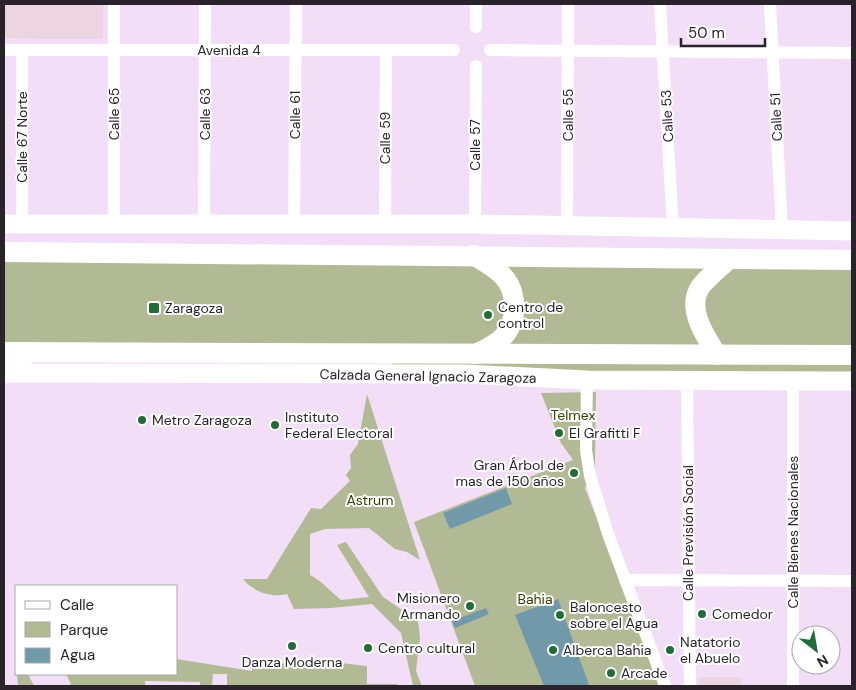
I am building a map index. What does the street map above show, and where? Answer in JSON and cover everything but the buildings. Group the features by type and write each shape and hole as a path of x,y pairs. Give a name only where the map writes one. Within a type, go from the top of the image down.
{"main road":[{"path":"13,224 475,224 852,231"},
{"path":"4,252 852,260"},
{"path":"473,255 504,276 514,300 514,310 505,335 494,345 476,354"},
{"path":"718,355 703,333 695,309 700,288 729,259"},
{"name":"Calzada General Ignacio Zaragoza","path":"4,352 852,355"},
{"path":"6,373 28,352"},
{"name":"Calzada General Ignacio Zaragoza","path":"6,373 465,374 587,380 852,380"}],"street":[{"name":"Calle 65","path":"114,4 114,224"},
{"name":"Calle 63","path":"204,225 205,4"},
{"name":"Calle 61","path":"294,225 296,4"},
{"path":"476,4 476,27"},
{"name":"Calle 55","path":"567,227 568,4"},
{"name":"Calle 53","path":"660,4 673,228"},
{"name":"Calle 51","path":"770,4 782,231"},
{"name":"Avenida 4","path":"4,50 454,50"},
{"name":"Calle 67 Norte","path":"13,224 22,50"},
{"name":"Calle 59","path":"385,225 386,50"},
{"path":"490,50 852,53"},
{"name":"Calle 57","path":"475,224 476,66"},
{"name":"Calle Previsión Social","path":"687,379 690,686"},
{"name":"Calle Bienes Nacionales","path":"793,379 793,686"},
{"path":"587,380 586,450 590,476 625,580 665,686"},
{"path":"625,580 852,581"}],"shaded area":[{"path":"4,4 103,4 103,14 47,14 46,39 4,38"},
{"path":"46,14 103,14 103,39 46,39"},
{"path":"699,677 741,677 741,686 699,686"}],"green space":[{"path":"4,260 852,263 852,346 4,346"},
{"path":"395,362 852,364 852,374 383,371"},
{"name":"Bahia","path":"596,392 595,466 585,488 662,686 475,686 414,522 573,460 561,443 541,393"},
{"name":"Astrum","path":"367,394 420,560 407,552 395,549 369,528 325,529 310,534 310,575 341,600 369,597 337,545 346,542 383,597 418,621 420,638 416,671 422,686 413,686 401,633 372,604 294,609 287,594 275,595 257,591 243,579 267,579 311,508 321,509 350,481 346,475 351,468 350,455 358,444"},
{"path":"178,659 252,671 252,664 332,662 367,666 367,684 397,684 397,686 227,686 227,674 213,674 212,686 200,686 200,682 145,681 145,686 67,686 71,684 66,675 178,675"},
{"path":"17,675 28,675 34,686 18,686"}],"water":[{"path":"506,488 512,504 450,529 443,513"},
{"name":"Alberca Bahia","path":"558,599 589,685 544,686 515,615"},
{"path":"486,608 489,614 455,628 452,621"}],"place":[{"name":"Zaragoza","path":"154,308"},
{"name":"Centro de control","path":"488,315"},
{"name":"Metro Zaragoza","path":"142,420"},
{"name":"Instituto Federal Electoral","path":"275,425"},
{"name":"El Grafitti F","path":"559,433"},
{"name":"Gran Árbol de mas de 150 años","path":"574,473"},
{"name":"Misionero Armando","path":"470,606"},
{"name":"Comedor","path":"702,614"},
{"name":"Baloncesto sobre el Agua","path":"560,615"},
{"name":"Danza Moderna","path":"292,646"},
{"name":"Centro cultural","path":"368,648"},
{"name":"Alberca Bahia","path":"553,650"},
{"name":"Natatorio el Abuelo","path":"670,650"},
{"name":"Arcade","path":"611,673"}],"park label":[{"name":"Telmex","path":"573,415"}]}
